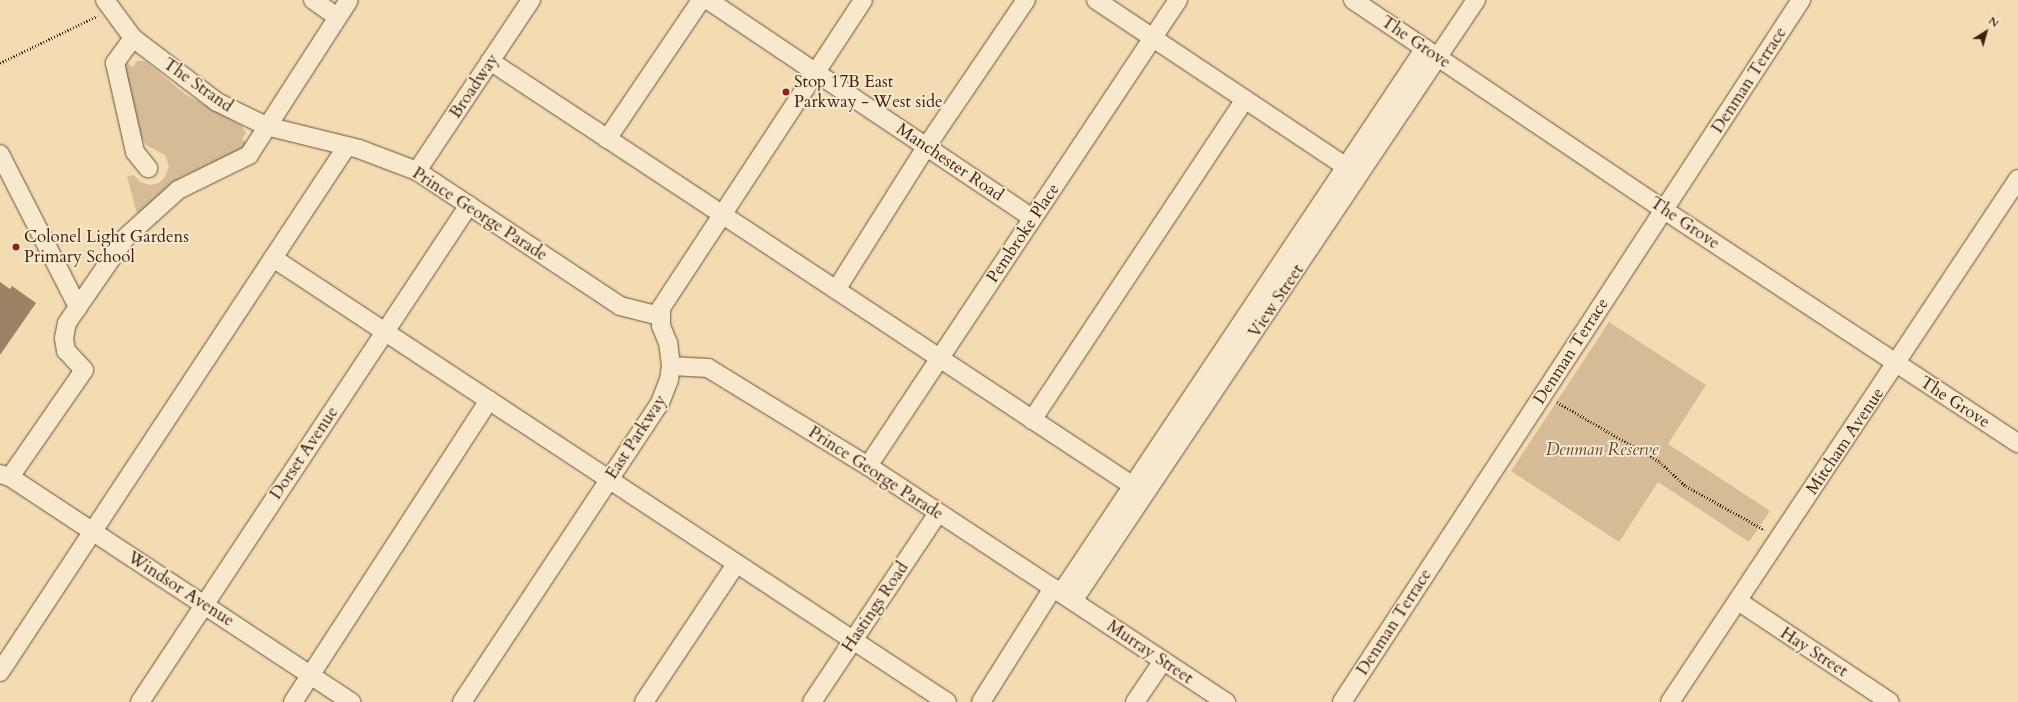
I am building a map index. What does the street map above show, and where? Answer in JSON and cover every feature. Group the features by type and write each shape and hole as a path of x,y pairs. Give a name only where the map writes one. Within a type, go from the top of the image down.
{"street":[{"path":"314,0 337,17"},
{"path":"5,475 84,370 66,351 64,338 67,324 126,237 178,190 249,155 266,126 349,0"},
{"name":"Broadway","path":"417,171 531,0"},
{"path":"607,139 701,0"},
{"name":"Manchester Road","path":"708,0 1033,218"},
{"path":"660,316 668,297 863,0"},
{"path":"836,290 926,147 1026,0"},
{"path":"1096,0 1152,39 1346,167"},
{"name":"Pembroke Place","path":"868,466 1178,0"},
{"name":"The Grove","path":"1353,0 1664,210 2018,443"},
{"name":"View Street","path":"1062,594 1346,167 1431,53 1476,0"},
{"name":"Denman Terrace","path":"1342,702 1801,0"},
{"name":"The Strand","path":"108,4 133,38 217,102 266,126"},
{"path":"133,38 115,63 135,152 148,168"},
{"name":"View Street","path":"1062,594 1431,53"},
{"path":"490,61 721,216 940,358 1133,486"},
{"path":"1032,420 1245,99"},
{"name":"Prince George Parade","path":"266,126 347,146 417,171 620,306 660,316"},
{"path":"0,672 347,146"},
{"path":"0,154 78,307"},
{"name":"Mitcham Avenue","path":"1670,702 1897,364 2018,180"},
{"name":"Dorset Avenue","path":"140,702 384,331 469,205"},
{"path":"273,258 609,479 852,642 947,702"},
{"name":"East Parkway","path":"462,702 660,403 669,380 671,366 668,343 660,316"},
{"name":"Prince George Parade","path":"671,366 708,368 868,466 1062,594"},
{"path":"292,702 489,400"},
{"name":"Windsor Avenue","path":"5,475 91,533 204,603 351,702"},
{"name":"Hastings Road","path":"812,702 938,513"},
{"path":"644,702 736,564"},
{"path":"981,702 1062,594"},
{"name":"Murray Street","path":"1062,594 1226,702"},
{"name":"Hay Street","path":"1738,601 1890,702"},
{"path":"1135,702 1163,661"}],"path":[{"path":"0,63 108,4"},
{"path":"1543,394 1660,462 1686,486 1728,507 1779,540"}],"green space":[{"path":"137,61 145,61 185,94 242,126 246,133 242,139 250,145 182,177 137,214 127,176 134,175 140,182 150,185 159,183 165,177 169,167 165,155 146,145 141,136 125,71 127,63 133,67"},
{"name":"Denman Reserve","path":"1609,322 1706,385 1668,444 1770,511 1749,542 1658,482 1619,542 1511,471"}],"building":[{"path":"0,282 10,289 12,286 36,303 0,355"}],"place":[{"name":"Stop 17B East Parkway - West side","path":"786,92"},
{"name":"Colonel Light Gardens Primary School","path":"16,247"}]}
